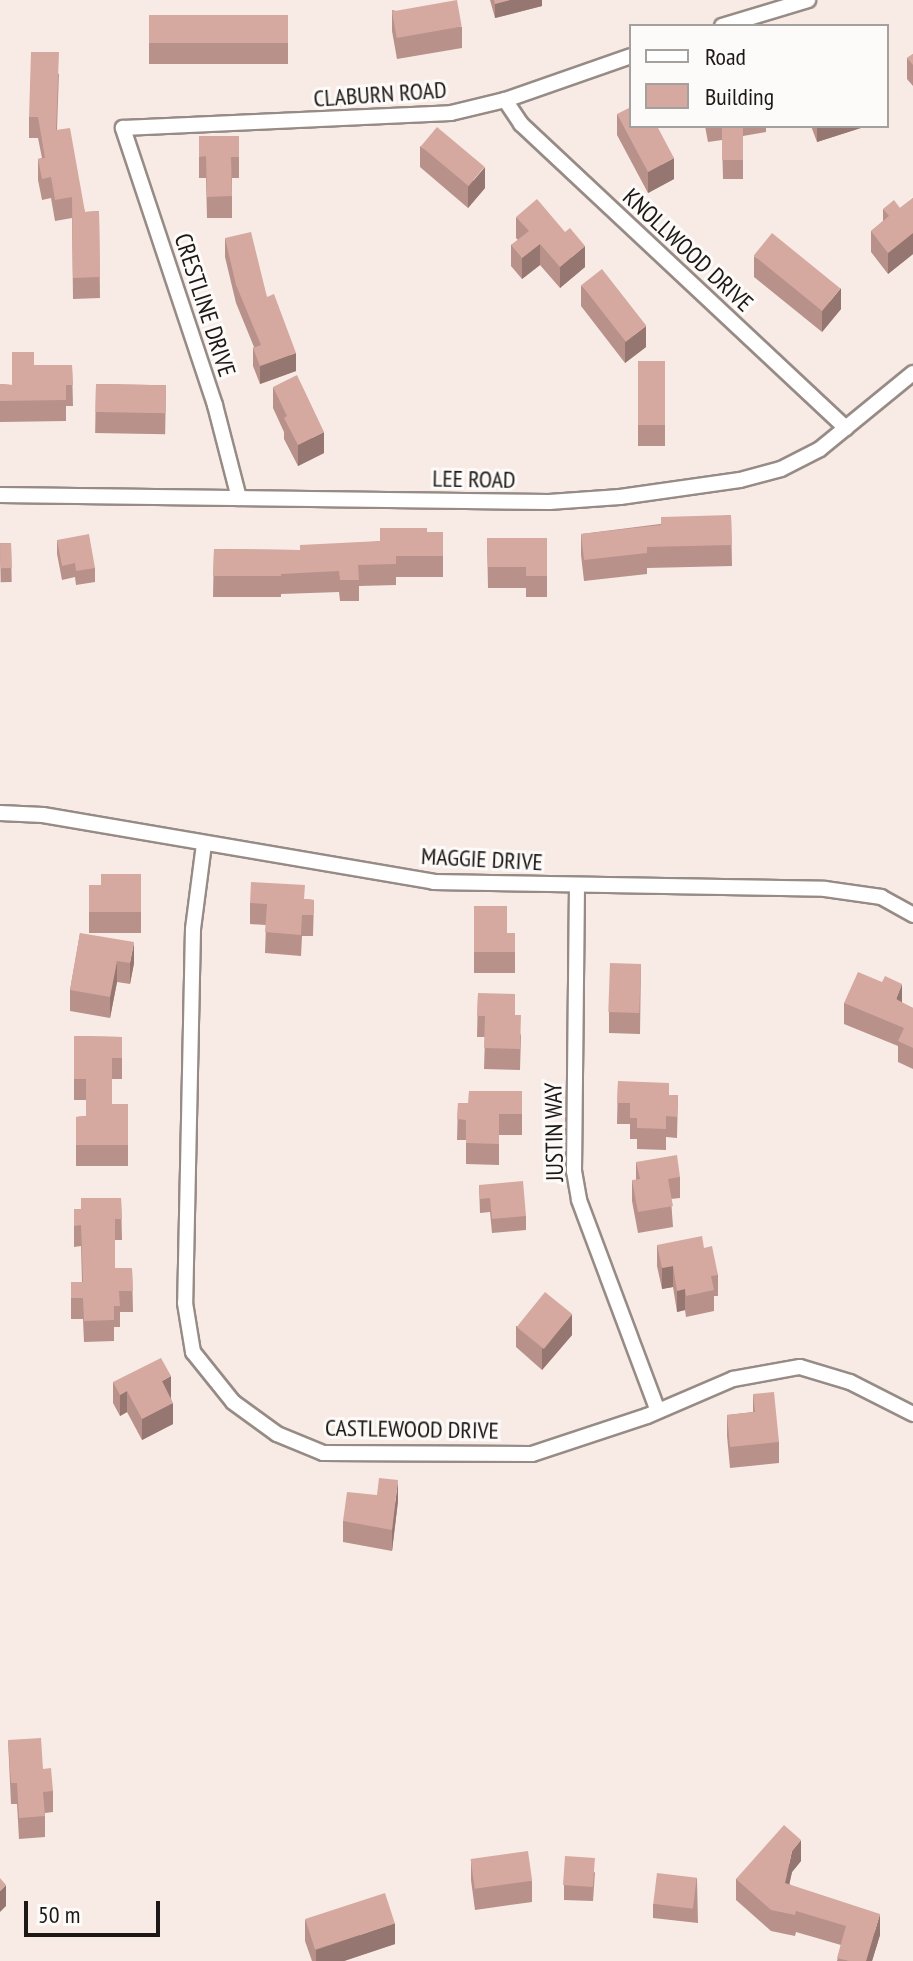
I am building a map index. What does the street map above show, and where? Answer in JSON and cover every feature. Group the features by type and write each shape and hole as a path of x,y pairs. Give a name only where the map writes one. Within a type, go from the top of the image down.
{"street":[{"path":"729,24 808,0"},
{"name":"CLABURN ROAD","path":"123,128 451,113 505,100 629,57"},
{"name":"KNOLLWOOD DRIVE","path":"505,100 521,124 846,428"},
{"name":"CRESTLINE DRIVE","path":"123,128 215,405 239,498"},
{"name":"LEE ROAD","path":"0,495 549,502 620,497 740,480 781,469 820,449 913,373"},
{"name":"MAGGIE DRIVE","path":"0,813 43,815 433,882 825,889 881,897 913,915"},
{"name":"CASTLEWOOD DRIVE","path":"204,844 193,929 185,1303 193,1352 233,1402 277,1434 323,1453 532,1454 658,1411 733,1379 800,1367 850,1382 913,1414"},
{"name":"JUSTIN WAY","path":"577,885 574,1171 579,1200 658,1411"}],"building":[{"path":"457,0 462,27 397,38 392,11"},
{"path":"149,15 288,15 288,43 149,43"},
{"path":"31,52 59,52 56,130 70,128 85,212 99,211 100,277 73,278 72,197 55,200 51,177 42,179 38,159 45,158 38,117 29,117"},
{"path":"629,108 629,128 658,128 674,158 648,172 617,114"},
{"path":"437,127 484,167 468,186 421,146"},
{"path":"722,128 743,128 743,160 722,160"},
{"path":"199,136 239,136 239,157 231,157 232,196 207,197 206,156 199,157"},
{"path":"913,198 913,233 888,253 871,231 889,216 883,209 894,200 900,208"},
{"path":"537,199 565,232 570,228 585,246 560,267 540,244 522,258 511,245 529,231 516,217"},
{"path":"251,232 267,297 274,294 296,353 260,366 253,348 261,345 236,285 225,238"},
{"path":"772,233 840,288 822,311 754,256"},
{"path":"602,269 646,326 626,342 582,285"},
{"path":"12,352 34,352 34,365 72,365 73,385 66,385 66,400 0,401 0,384 12,385"},
{"path":"638,361 665,361 665,425 638,425"},
{"path":"297,375 324,432 298,445 273,387"},
{"path":"96,384 166,385 166,413 96,412"},
{"path":"731,515 732,545 647,547 647,553 584,560 581,534 661,525 661,517"},
{"path":"380,528 427,528 427,532 443,532 443,556 396,556 396,564 358,565 359,580 340,580 339,571 281,576 213,576 214,549 300,550 300,545 380,541"},
{"path":"89,534 95,568 76,571 75,563 62,566 57,540"},
{"path":"487,538 547,538 547,576 526,576 526,567 488,567"},
{"path":"0,543 11,543 12,568 1,568"},
{"path":"101,874 141,874 141,912 89,912 89,885 101,885"},
{"path":"251,882 305,885 304,899 314,900 313,915 302,915 301,935 265,932 267,904 250,903"},
{"path":"474,906 507,906 507,933 515,933 515,952 474,952"},
{"path":"80,933 134,942 130,963 117,961 110,997 70,990"},
{"path":"610,963 641,964 639,1013 608,1012"},
{"path":"858,972 882,982 885,976 902,984 896,999 913,1008 913,1048 898,1041 904,1028 844,1003"},
{"path":"478,993 515,994 515,1015 521,1015 520,1049 484,1048 485,1016 477,1016"},
{"path":"74,1036 122,1037 122,1058 112,1058 112,1104 128,1104 128,1145 76,1145 76,1117 86,1116 86,1079 74,1079"},
{"path":"618,1081 669,1083 669,1095 678,1095 677,1117 666,1116 666,1129 637,1128 637,1118 630,1118 630,1103 617,1103"},
{"path":"469,1091 522,1091 522,1114 499,1114 499,1144 466,1143 466,1120 457,1119 458,1103 468,1103"},
{"path":"677,1155 680,1177 668,1179 673,1206 638,1212 632,1180 640,1179 636,1162"},
{"path":"523,1181 526,1216 492,1219 490,1198 480,1199 479,1185"},
{"path":"81,1198 121,1198 122,1219 115,1219 115,1268 132,1268 133,1291 119,1291 120,1306 114,1306 114,1320 84,1321 83,1298 71,1298 71,1282 83,1282 81,1225 74,1226 74,1209 81,1209"},
{"path":"702,1236 704,1248 712,1246 718,1275 711,1276 714,1290 686,1296 685,1289 677,1291 673,1266 662,1268 657,1245"},
{"path":"545,1292 572,1314 544,1349 517,1327"},
{"path":"161,1358 171,1376 162,1381 173,1403 142,1419 127,1391 120,1395 113,1382"},
{"path":"774,1392 779,1442 730,1447 727,1415 755,1412 753,1394"},
{"path":"379,1478 398,1480 392,1530 343,1521 347,1492 377,1495"},
{"path":"41,1738 43,1769 51,1768 53,1791 43,1792 45,1816 19,1818 17,1783 11,1783 8,1740"},
{"path":"784,1825 801,1840 792,1851 785,1883 880,1914 866,1961 837,1958 846,1926 796,1911 795,1915 771,1910 736,1879"},
{"path":"528,1851 532,1881 475,1889 471,1859"},
{"path":"565,1856 595,1858 593,1887 563,1885"},
{"path":"657,1873 697,1878 693,1909 653,1904"},
{"path":"385,1893 395,1923 315,1949 305,1919"}]}
